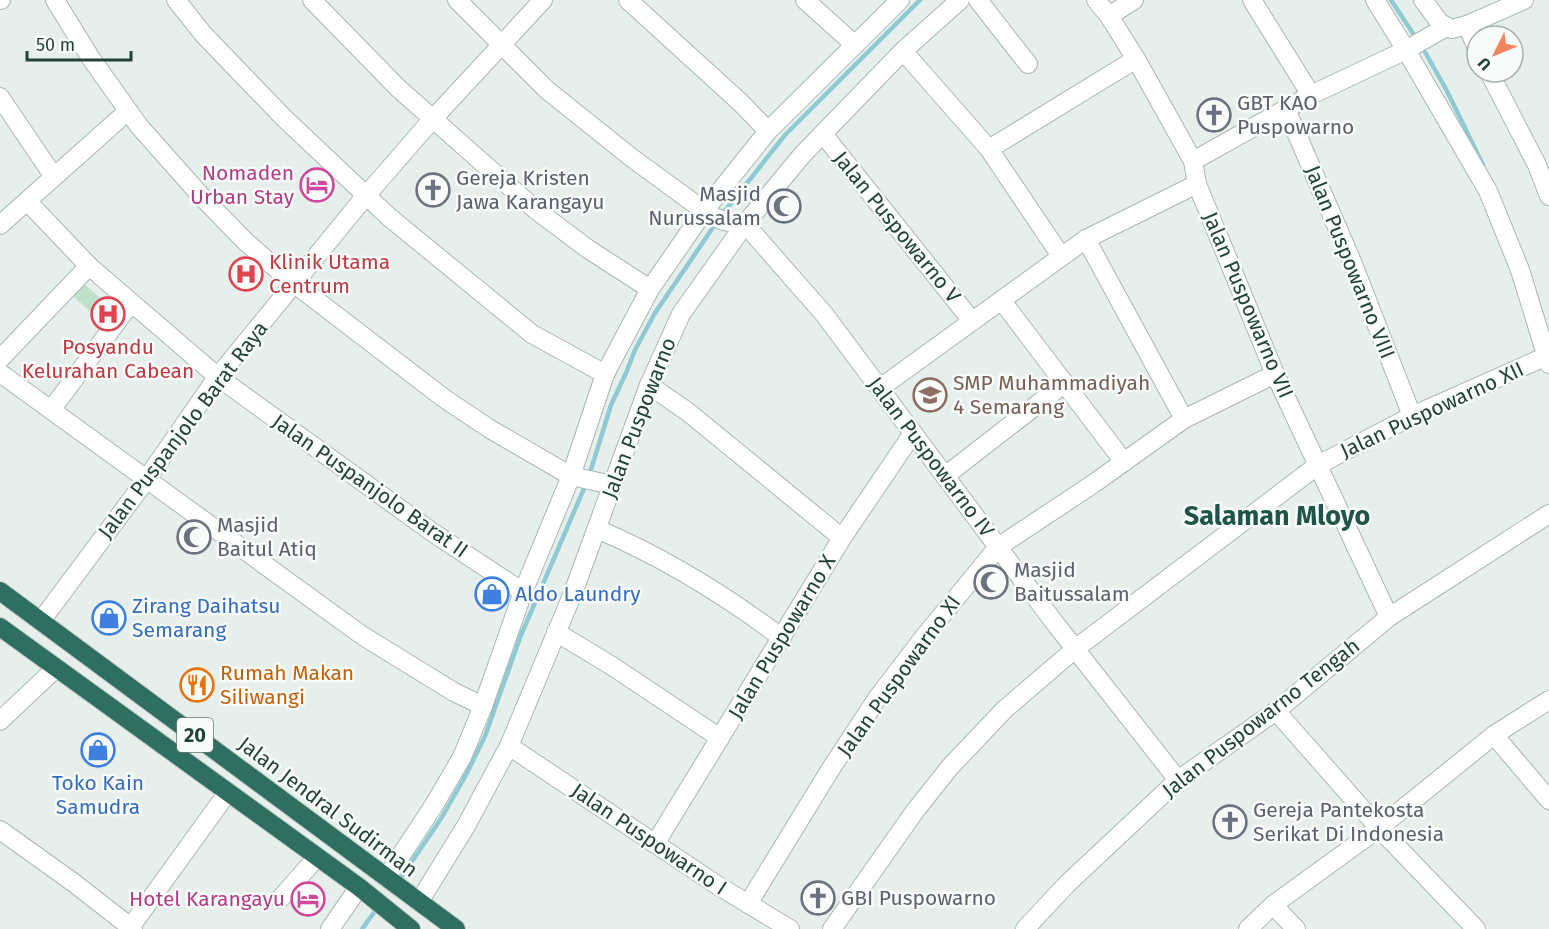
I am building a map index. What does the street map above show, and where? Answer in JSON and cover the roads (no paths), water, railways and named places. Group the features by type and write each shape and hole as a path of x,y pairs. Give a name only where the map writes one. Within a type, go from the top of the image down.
{"highway":[{"name":"Jalan Jendral Sudirman","path":"0,591 456,929"},
{"name":"20","path":"0,627 361,889 399,923"}],"street":[{"path":"55,0 90,57 128,111 170,163 245,241 295,283 445,399 490,429 591,480"},
{"path":"176,0 204,35 283,117 366,197 532,334 605,374"},
{"path":"312,0 432,120 536,210 588,249 650,289"},
{"path":"457,0 547,90 601,134 713,215 745,224"},
{"name":"Jalan Puspanjolo Barat Raya","path":"41,621 146,480 218,377 432,120 543,0"},
{"path":"628,0 741,103 768,131"},
{"path":"805,0 855,45"},
{"name":"Jalan Puspowarno","path":"416,900 466,826 509,746 573,593 597,529 591,480 605,374 650,289 713,215 768,131 900,0"},
{"name":"Jalan Puspowarno","path":"387,880 462,757 483,706 523,592 649,385 681,314 745,224 822,134 903,51 960,0"},
{"path":"978,0 1028,64"},
{"name":"Jalan Puspowarno VII","path":"1096,0 1136,59 1193,161 1197,184 1275,374 1389,617"},
{"path":"1109,16 1134,0"},
{"path":"1252,0 1311,95"},
{"path":"1375,0 1410,47 1488,191 1520,270 1548,360"},
{"path":"1423,0 1442,29"},
{"path":"1469,24 1524,0"},
{"path":"1193,161 1311,95 1442,29 1465,26"},
{"path":"903,51 989,149 1061,256"},
{"path":"989,149 1136,59"},
{"path":"1495,84 1537,165 1549,196"},
{"path":"0,97 54,177"},
{"name":"Jalan Puspowarno VIII","path":"1286,110 1353,264 1412,416"},
{"path":"0,225 128,111"},
{"name":"Jalan Puspowarno V","path":"822,134 972,321"},
{"path":"880,388 1086,239 1197,184"},
{"name":"Jalan Puspanjolo Barat II","path":"27,201 89,266 130,304 218,377 432,532 523,592"},
{"name":"Jalan Puspowarno IV","path":"745,224 824,314 1075,649 1178,780"},
{"path":"1086,239 1184,418"},
{"path":"0,358 89,266"},
{"path":"1002,301 1124,462"},
{"path":"51,410 130,304"},
{"name":"Jalan Puspowarno XII","path":"1075,649 1318,465 1412,416 1548,360"},
{"path":"0,373 363,636 454,692 483,706"},
{"name":"Jalan Puspowarno XI","path":"748,904 830,770 878,697 998,547 1124,462 1184,418 1275,374"},
{"path":"945,476 1065,383"},
{"path":"649,385 688,412 842,538"},
{"name":"Jalan Puspowarno X","path":"655,844 842,538 913,433"},
{"name":"Jalan Puspowarno Tengah","path":"1026,929 1067,884 1178,780 1276,711 1389,617 1549,514"},
{"path":"597,529 622,539 683,572 724,597 782,638"},
{"path":"556,632 720,738"},
{"path":"832,929 915,811 950,767 1005,709 1075,649"},
{"path":"0,721 56,668"},
{"path":"1248,929 1273,905 1379,828 1494,735 1549,700"},
{"path":"1276,711 1379,828 1476,929"},
{"path":"1494,735 1549,800"},
{"name":"Jalan Puspowarno I","path":"509,746 655,844 790,929"},
{"path":"0,830 74,883 131,928 228,792"},
{"path":"280,899 317,857"},
{"path":"330,929 361,889"},
{"path":"1273,905 1296,929"}],"waterway":[{"path":"721,216 785,135 920,0"},
{"path":"1391,0 1416,38"},
{"path":"1421,45 1447,91 1483,165"},
{"path":"589,476 611,405 635,350 655,313 716,223"},
{"path":"398,882 442,817 485,736 521,635 586,484"},
{"path":"362,929 378,907"}],"place":[{"name":"GBT KAO Puspowarno","path":"1214,115"},
{"name":"Nomaden Urban Stay","path":"317,185"},
{"name":"Gereja Kristen Jawa Karangayu","path":"433,190"},
{"name":"Masjid Nurussalam","path":"784,206"},
{"name":"Klinik Utama Centrum","path":"246,274"},
{"name":"Posyandu Kelurahan Cabean","path":"108,314"},
{"name":"SMP Muhammadiyah 4 Semarang","path":"930,395"},
{"name":"Masjid Baitul Atiq","path":"194,537"},
{"name":"Masjid Baitussalam","path":"991,582"},
{"name":"Aldo Laundry","path":"492,594"},
{"name":"Zirang Daihatsu Semarang","path":"109,618"},
{"name":"Rumah Makan Siliwangi","path":"197,685"},
{"name":"Toko Kain Samudra","path":"98,750"},
{"name":"Gereja Pantekosta Serikat Di Indonesia","path":"1230,822"},
{"name":"GBI Puspowarno","path":"818,898"},
{"name":"Hotel Karangayu","path":"308,899"}],"district":[{"name":"Salaman Mloyo","path":"1277,516"}]}
